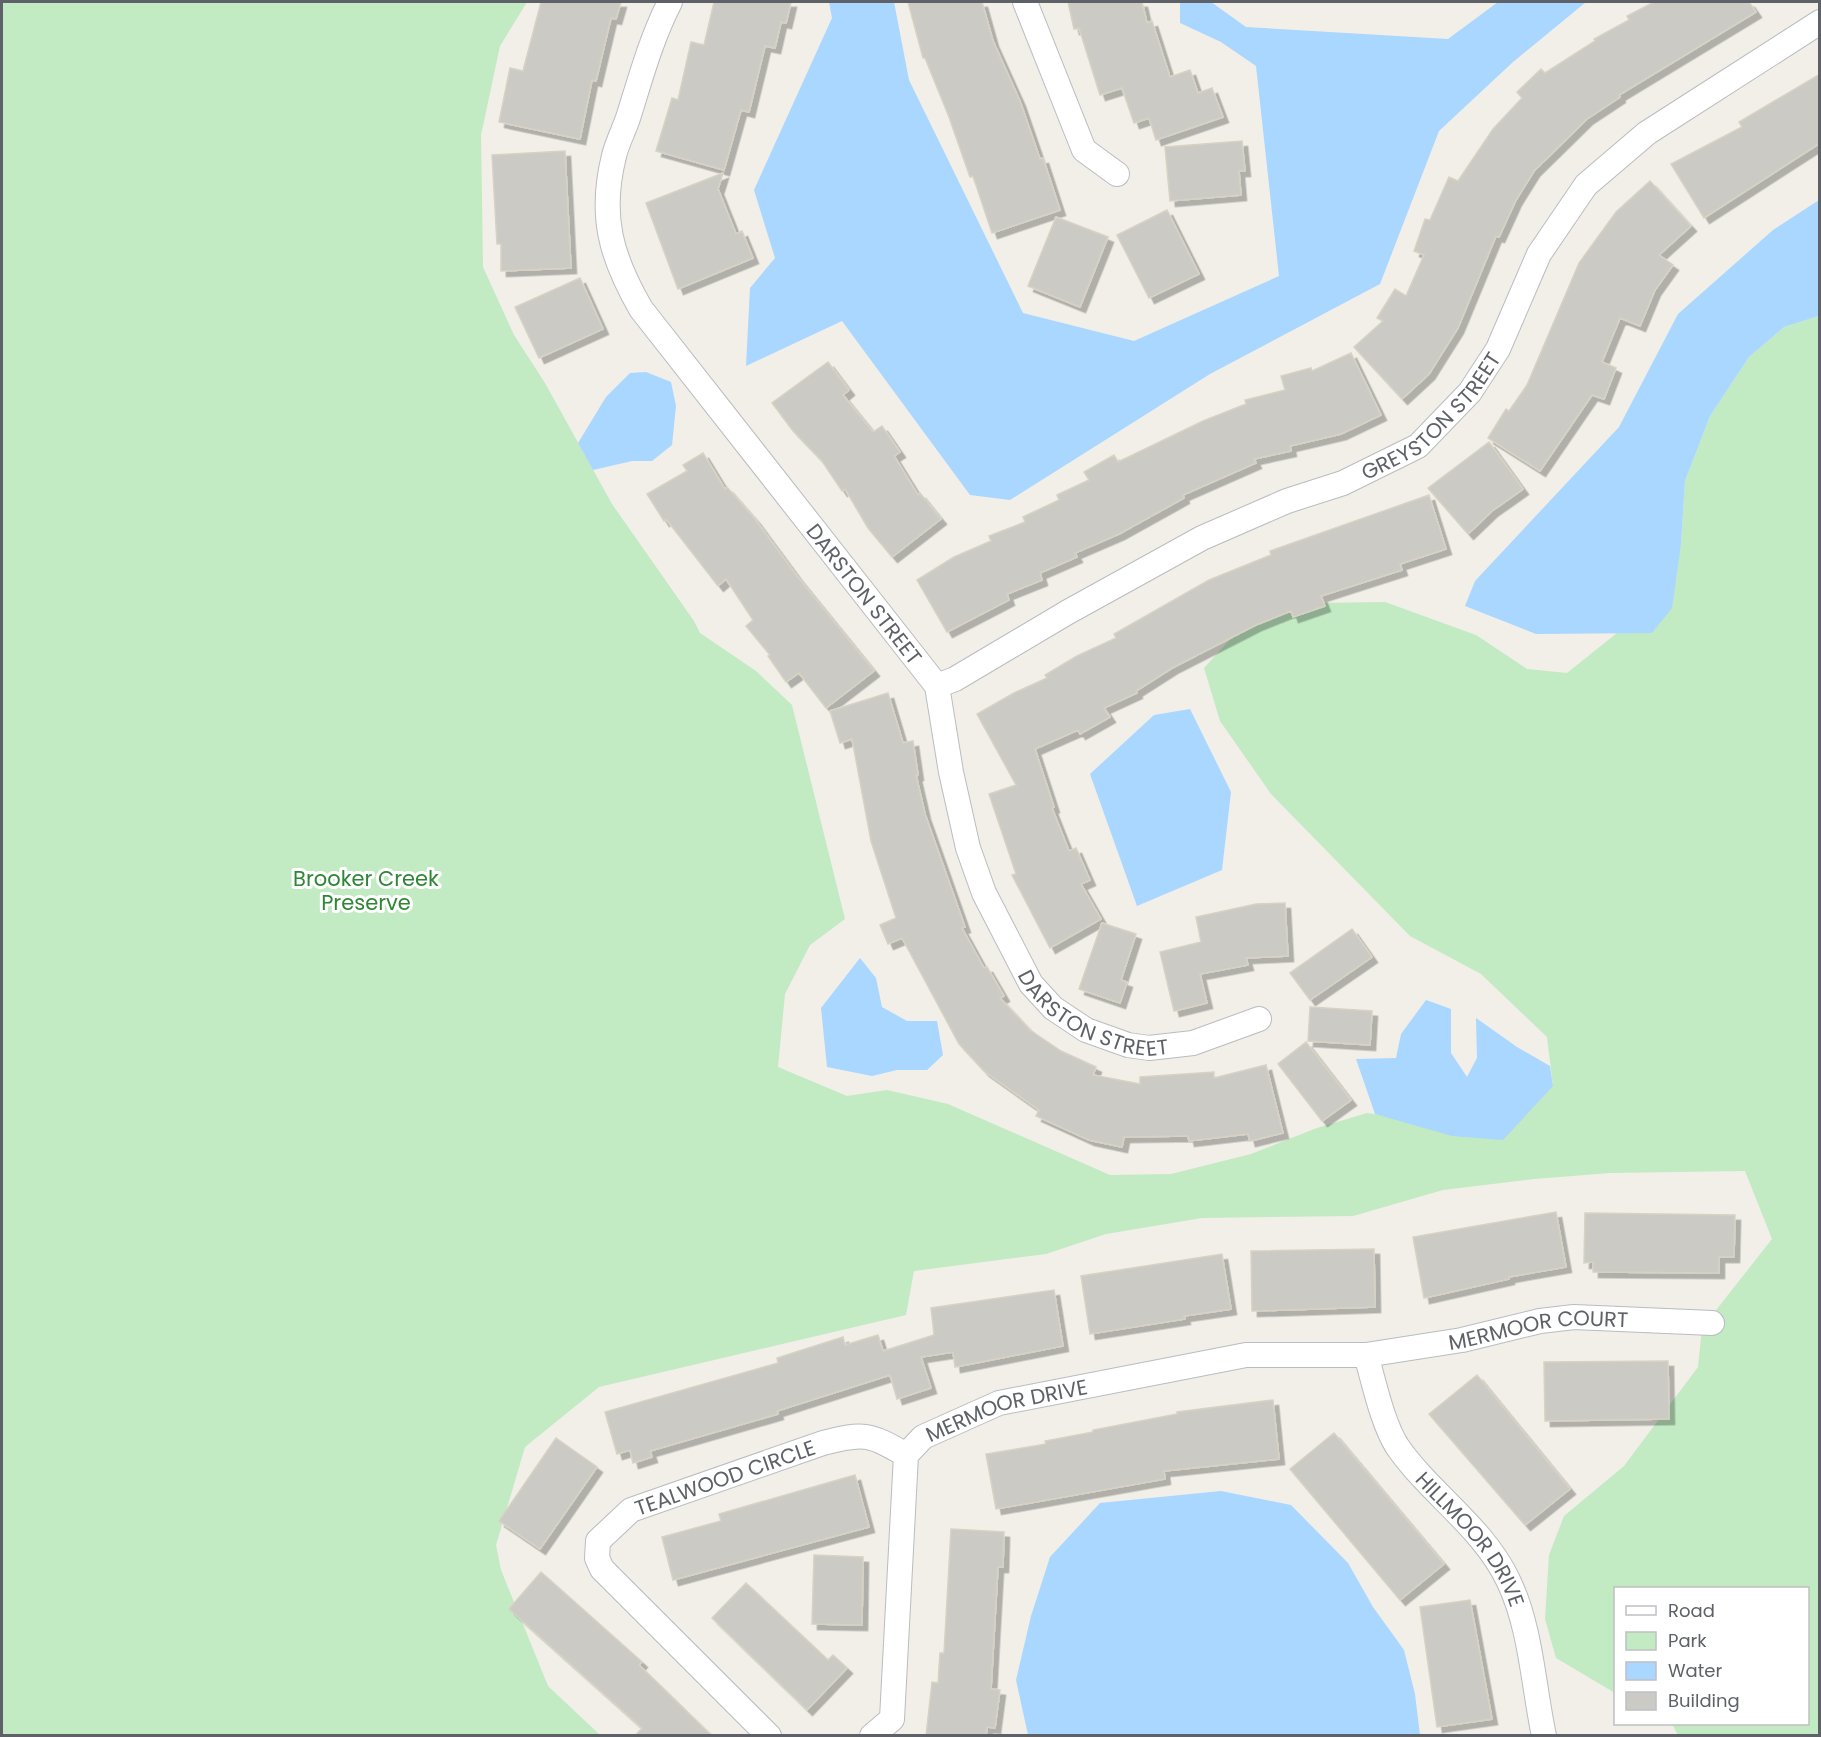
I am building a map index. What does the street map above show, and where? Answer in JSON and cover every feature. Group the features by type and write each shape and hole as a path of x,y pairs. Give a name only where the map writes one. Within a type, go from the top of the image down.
{"street":[{"name":"DARSTON STREET","path":"670,2 653,35 628,119 614,154 607,208 613,253 621,275 641,309 937,686 951,772 968,848 984,893 1031,984 1053,1008 1086,1030 1128,1045 1149,1048 1193,1043 1260,1019"},
{"path":"1025,2 1084,150 1117,174"},
{"name":"GREYSTON STREET","path":"937,686 955,679 1068,612 1202,538 1287,501 1343,483 1418,446 1445,422 1476,384 1498,349 1539,254 1586,185 1647,133 1820,22"},
{"name":"MERMOOR COURT","path":"1366,1355 1462,1340 1540,1321 1574,1317 1712,1323"},
{"name":"MERMOOR DRIVE","path":"872,1736 892,1719 906,1455 923,1437 999,1403 1246,1355 1366,1355"},
{"name":"HILLMOOR DRIVE","path":"1366,1355 1379,1401 1397,1445 1493,1555 1508,1579 1521,1613 1544,1736"},
{"name":"TEALWOOD CIRCLE","path":"769,1736 602,1569 597,1558 598,1540 631,1510 823,1443 850,1436 875,1437 906,1455"}],"green space":[{"name":"Brooker Creek Preserve","path":"2,2 527,2 500,46 481,135 483,267 514,335 545,383 612,504 694,621 700,633 756,671 792,705 845,919 810,945 785,994 778,1067 847,1096 887,1090 948,1104 1110,1175 1171,1174 1251,1154 1317,1128 1367,1113 1392,1117 1553,1086 1547,1037 1481,974 1410,936 1271,794 1220,721 1204,668 1244,624 1314,603 1385,602 1476,635 1527,669 1567,673 1617,633 1652,632 1681,544 1685,481 1710,416 1749,357 1784,327 1819,316 1819,1735 1678,1735 1673,1725 1809,1725 1809,1587 1614,1587 1614,1692 1556,1658 1545,1619 1549,1555 1564,1516 1624,1466 1698,1367 1702,1328 1772,1239 1745,1171 1610,1173 1534,1179 1443,1190 1353,1216 1202,1218 1106,1234 1046,1254 914,1271 906,1315 599,1387 525,1447 496,1545 501,1570 548,1686 600,1735 2,1736"}],"water":[{"path":"829,2 894,2 909,80 1023,313 1134,341 1279,276 1256,66 1221,42 1180,23 1180,2 1211,2 1246,27 1448,39 1498,2 1586,2 1513,62 1439,131 1380,284 1210,374 1010,500 970,495 842,321 746,366 750,288 775,258 754,190 832,18"},
{"path":"1819,200 1819,316 1784,327 1749,357 1710,416 1685,481 1681,544 1672,608 1652,633 1536,634 1465,606 1475,581 1619,427 1678,314 1773,230"},
{"path":"646,372 671,382 676,406 672,445 652,461 632,461 593,470 578,443 606,397 630,373"},
{"path":"1190,709 1231,792 1222,870 1137,906 1090,774 1154,715"},
{"path":"860,958 876,978 882,1007 907,1021 937,1021 943,1055 927,1070 897,1070 872,1076 827,1067 821,1008"},
{"path":"1426,1000 1451,1009 1451,1053 1467,1077 1477,1058 1476,1018 1517,1047 1550,1066 1553,1086 1503,1140 1452,1136 1375,1114 1356,1059 1396,1058 1401,1034"},
{"path":"1221,1491 1291,1505 1348,1563 1373,1607 1404,1650 1415,1694 1420,1735 1028,1735 1016,1680 1031,1616 1050,1557 1100,1503"}],"building":[{"path":"541,2 621,2 616,19 611,18 596,81 592,80 580,139 499,122 510,68 523,71"},
{"path":"714,2 791,2 786,23 781,22 775,48 765,46 749,112 741,110 724,170 656,151 672,98 678,100 691,42 704,45"},
{"path":"908,2 982,2 993,41 1020,101 1040,159 1043,158 1060,210 992,233 973,176 970,177 949,117 925,58 923,58"},
{"path":"1068,2 1142,2 1147,23 1152,21 1170,77 1190,70 1198,93 1212,88 1223,117 1156,140 1149,118 1134,123 1122,88 1100,95 1079,28 1074,29"},
{"path":"1654,2 1749,2 1756,12 1619,95 1620,97 1587,119 1534,171 1516,200 1499,237 1496,236 1458,328 1429,374 1402,399 1354,347 1383,321 1377,318 1395,289 1406,296 1424,255 1414,251 1425,219 1430,220 1449,177 1458,181 1493,129 1522,98 1517,92 1541,69 1545,73 1595,41 1594,39 1629,20 1627,16"},
{"path":"1820,74 1820,143 1704,218 1671,164 1742,127 1739,122"},
{"path":"1242,141 1245,171 1239,171 1241,195 1170,201 1165,147"},
{"path":"565,151 571,268 501,271 501,244 497,244 492,155"},
{"path":"723,173 718,189 736,234 742,231 753,258 678,289 646,203"},
{"path":"1650,181 1691,226 1659,255 1673,265 1655,290 1640,326 1620,318 1602,362 1616,368 1604,399 1592,395 1540,471 1488,438 1506,409 1509,411 1527,385 1579,263 1616,212"},
{"path":"1167,210 1199,274 1149,298 1117,235"},
{"path":"1056,217 1108,237 1080,307 1028,286"},
{"path":"580,278 603,329 539,358 515,307"},
{"path":"1351,353 1381,415 1341,434 1290,446 1291,451 1254,459 1256,463 1183,495 1184,498 1119,534 1075,553 1077,557 1040,573 1042,580 1007,594 1009,600 947,632 917,580 954,557 991,541 989,536 1025,522 1023,517 1059,500 1057,495 1089,480 1084,472 1114,455 1118,462 1203,421 1246,404 1245,400 1285,390 1281,376 1311,368 1312,371"},
{"path":"828,362 849,390 843,395 873,432 882,426 900,452 894,456 918,495 920,493 941,519 892,557 868,528 845,489 842,491 822,461 793,431 772,403"},
{"path":"1489,442 1523,489 1492,511 1468,534 1428,488"},
{"path":"703,453 725,489 727,487 755,519 797,576 874,671 826,708 799,673 786,682 768,656 770,655 746,626 753,620 726,579 718,586 666,519 664,521 647,494 687,471 683,465"},
{"path":"1429,495 1446,549 1400,564 1402,570 1321,596 1325,606 1293,617 1291,611 1256,625 1172,668 1136,691 1137,693 1104,708 1110,717 1080,734 1078,730 1035,749 1054,807 1052,808 1069,851 1076,848 1090,880 1081,884 1101,919 1050,948 1012,875 1016,874 989,794 1016,785 977,714 1047,678 1045,675 1077,656 1116,638 1114,634 1209,580 1271,555 1270,551"},
{"path":"888,693 903,743 913,741 918,775 916,775 925,814 965,927 962,928 984,968 987,967 1004,996 1000,998 1030,1030 1061,1051 1096,1067 1093,1075 1140,1084 1140,1077 1214,1072 1214,1078 1266,1065 1283,1133 1250,1141 1248,1134 1189,1141 1188,1136 1124,1137 1122,1147 1089,1140 1036,1116 1039,1110 984,1071 959,1044 902,938 888,944 880,925 896,918 871,841 852,739 840,743 830,711"},
{"path":"1285,903 1288,956 1246,958 1248,965 1200,974 1207,1003 1174,1011 1160,952 1201,942 1196,917 1256,904"},
{"path":"1102,923 1136,934 1121,980 1127,982 1120,1003 1079,989"},
{"path":"1352,929 1372,957 1310,1000 1290,973"},
{"path":"1310,1007 1372,1011 1370,1045 1308,1041"},
{"path":"1306,1042 1351,1100 1322,1121 1278,1064"},
{"path":"1556,1212 1566,1267 1509,1277 1509,1279 1424,1298 1413,1237"},
{"path":"1585,1213 1735,1215 1734,1257 1719,1257 1719,1273 1593,1272 1593,1262 1584,1263"},
{"path":"1374,1249 1375,1307 1252,1311 1251,1251"},
{"path":"1222,1254 1231,1309 1184,1316 1185,1319 1090,1334 1081,1276"},
{"path":"1054,1290 1063,1346 955,1367 953,1352 921,1357 931,1388 897,1399 890,1375 777,1411 778,1414 650,1451 652,1457 633,1463 630,1450 617,1454 605,1412 778,1363 777,1358 843,1337 845,1345 878,1335 883,1351 934,1335 931,1308"},
{"path":"1668,1361 1669,1419 1545,1421 1544,1362"},
{"path":"1477,1375 1570,1489 1525,1525 1429,1414"},
{"path":"1273,1400 1279,1459 1164,1471 1165,1479 996,1509 986,1454 1046,1444 1045,1441 1177,1414 1177,1412"},
{"path":"1334,1433 1444,1564 1400,1600 1290,1469"},
{"path":"556,1438 597,1467 540,1549 499,1521"},
{"path":"855,1475 869,1527 673,1580 662,1537 721,1521 719,1514"},
{"path":"951,1529 1004,1532 1003,1567 998,1567 991,1689 1000,1690 995,1728 987,1727 986,1736 926,1736 932,1682 938,1683 940,1653 944,1653"},
{"path":"814,1555 863,1557 862,1625 812,1624"},
{"path":"541,1572 642,1662 639,1665 712,1736 635,1736 642,1728 509,1609"},
{"path":"746,1583 828,1660 833,1655 847,1668 807,1710 712,1618"},
{"path":"1470,1600 1492,1719 1437,1727 1420,1607"}]}
